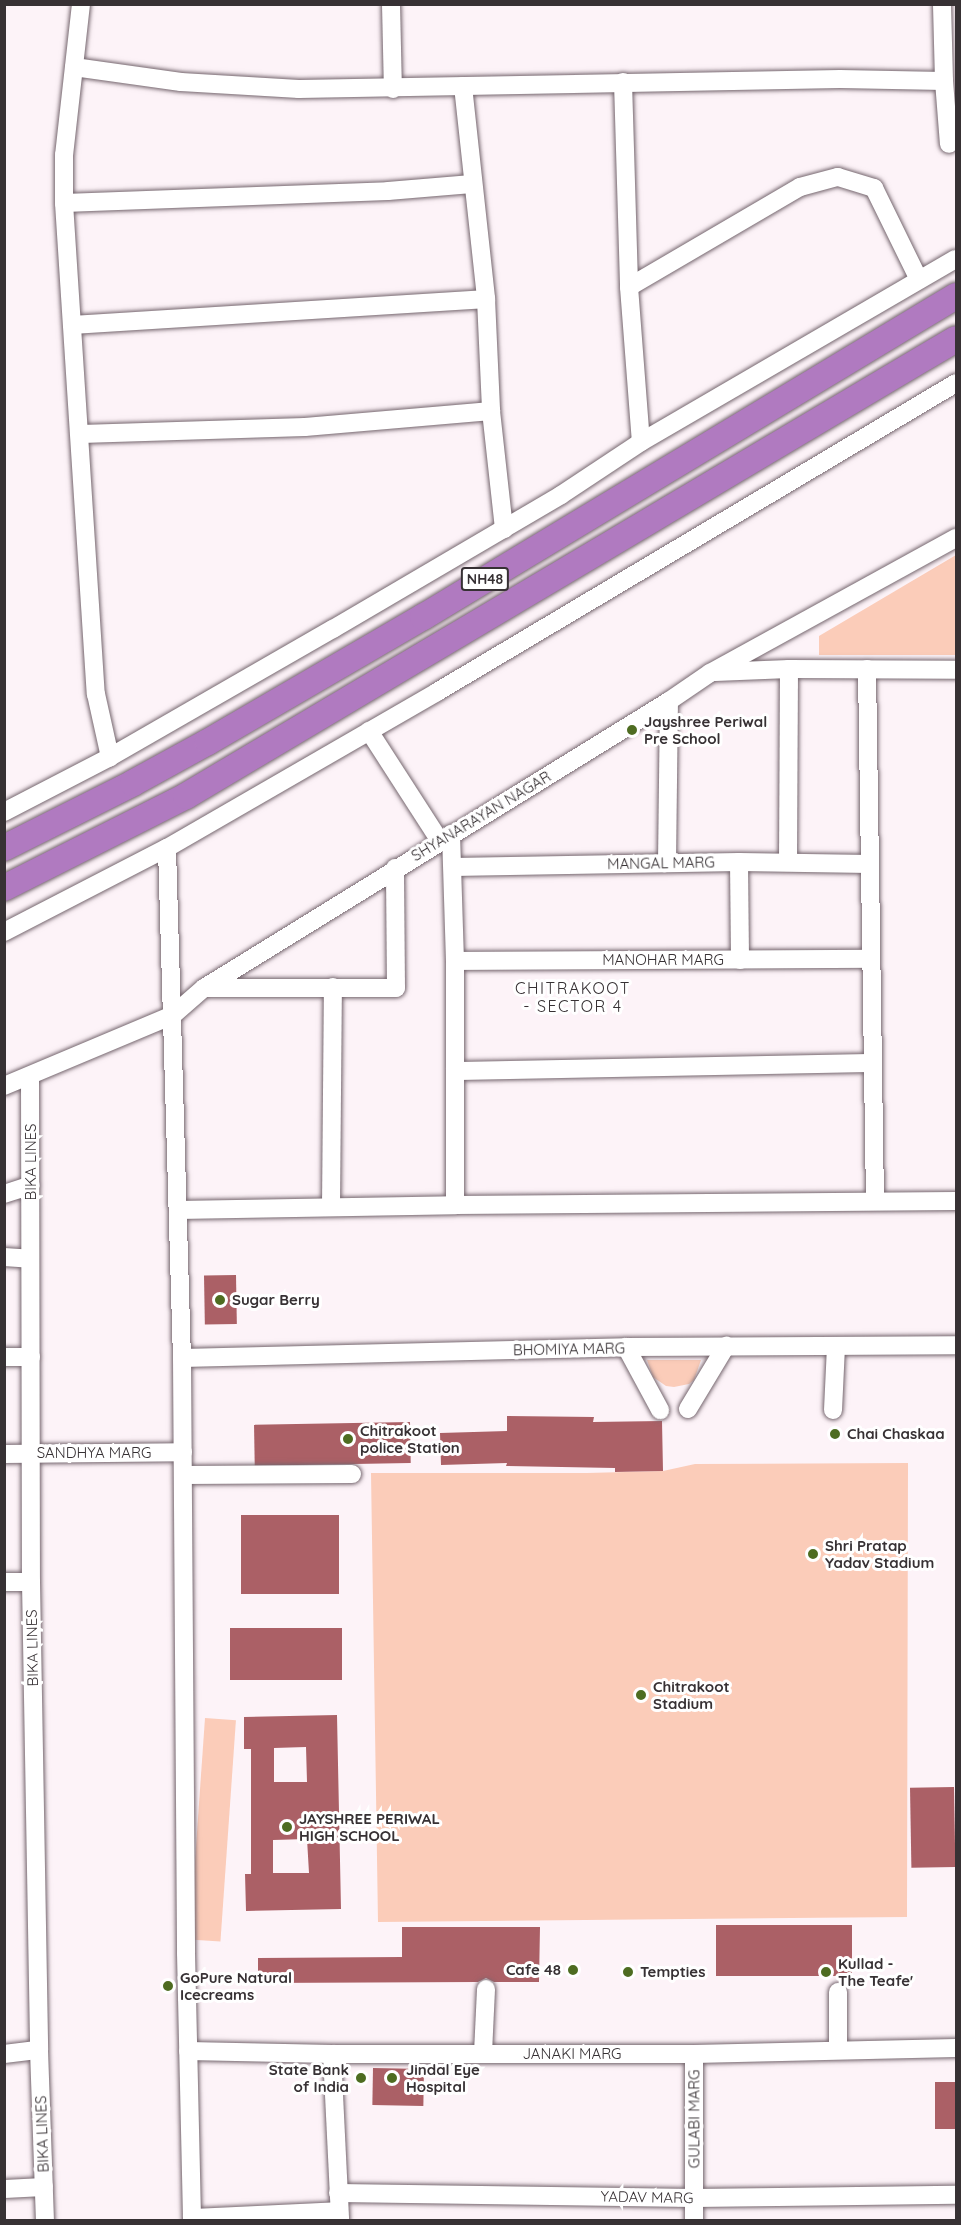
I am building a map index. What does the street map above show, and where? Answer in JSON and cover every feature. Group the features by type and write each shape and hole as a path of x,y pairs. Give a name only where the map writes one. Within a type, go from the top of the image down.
{"highway":[{"name":"NH48","path":"4,848 133,783 218,736 423,617 957,296"},
{"name":"NH48","path":"4,888 186,796 957,339"}],"street":[{"path":"81,4 64,155 64,203 81,434 96,694 110,758"},
{"path":"391,4 393,88"},
{"path":"942,4 944,81 949,144"},
{"path":"74,67 181,82 299,89 840,78 944,81"},
{"path":"623,82 629,287 641,442"},
{"path":"463,86 486,299 491,411 504,529"},
{"path":"629,287 800,187 838,177 874,188 919,280"},
{"path":"64,203 388,191 472,184"},
{"path":"4,812 110,758 504,529 641,442 957,259"},
{"path":"73,325 486,299"},
{"path":"4,932 166,848 369,731 957,383"},
{"path":"81,434 305,427 491,411"},
{"name":"SHYANARAYAN NAGAR","path":"4,1086 172,1015 204,988 669,701 710,673 957,538"},
{"path":"788,862 789,669"},
{"path":"710,673 789,669 957,669"},
{"path":"867,669 875,1201"},
{"path":"667,862 669,701"},
{"path":"369,731 446,838 453,867 455,1205"},
{"path":"166,848 182,1358 188,2051 192,2219"},
{"name":"MANGAL MARG","path":"453,867 667,862 870,864"},
{"path":"739,862 740,960"},
{"path":"204,988 396,988 395,868"},
{"name":"MANOHAR MARG","path":"455,961 871,960"},
{"path":"331,1207 333,987"},
{"path":"455,1071 873,1063"},
{"name":"BIKA LINES","path":"30,1076 31,1582 39,2049 45,2220"},
{"path":"4,1194 31,1185"},
{"path":"178,1210 957,1201"},
{"path":"4,1257 30,1259"},
{"name":"BHOMIYA MARG","path":"182,1358 626,1347 957,1345"},
{"path":"688,1409 726,1346"},
{"path":"626,1347 660,1410"},
{"path":"833,1410 836,1347"},
{"path":"4,1357 31,1357"},
{"name":"SANDHYA MARG","path":"4,1454 183,1452"},
{"path":"183,1474 352,1474"},
{"path":"4,1582 31,1582"},
{"path":"483,2053 486,1989"},
{"path":"838,1992 838,2049"},
{"name":"JANAKI MARG","path":"188,2051 332,2054 694,2054 957,2048"},
{"path":"4,2054 39,2049"},
{"path":"332,2054 339,2208"},
{"name":"GULABI MARG","path":"694,2054 694,2220"},
{"path":"4,2189 44,2187"},
{"name":"YADAV MARG","path":"192,2219 339,2208 694,2198 957,2196"}],"shaded area":[{"path":"956,555 956,655 819,655 819,636"},
{"path":"647,1360 701,1360 694,1380 689,1384 674,1387 666,1386 653,1377"},
{"name":"Chitrakoot Stadium","path":"908,1463 907,1917 378,1922 371,1473 587,1473 663,1471 695,1464"},
{"path":"205,1718 236,1720 220,1942 190,1939"}],"building":[{"name":"Sugar Berry","path":"236,1275 237,1324 205,1325 204,1276"},
{"path":"507,1416 594,1417 593,1422 662,1421 663,1471 615,1472 615,1468 506,1466 507,1463 441,1465 440,1433 507,1431"},
{"path":"410,1422 411,1463 255,1466 254,1425"},
{"path":"241,1515 339,1515 339,1594 241,1594"},
{"path":"230,1628 342,1628 342,1680 230,1680"},
{"path":"337,1715 341,1909 246,1911 245,1874 251,1874 251,1749 244,1749 244,1717","holes":["306,1747 307,1782 274,1782 274,1748","307,1839 309,1873 273,1873 273,1840"]},
{"path":"954,1787 955,1867 911,1868 910,1788"},
{"path":"716,1925 852,1925 852,1976 716,1976"},
{"path":"402,1927 540,1927 539,1982 494,1982 486,1978 478,1982 258,1983 258,1958 402,1957"},
{"path":"373,2068 424,2069 423,2106 372,2105"},
{"path":"935,2082 956,2082 956,2129 935,2129"}],"place":[{"name":"Jayshree Periwal Pre School","path":"632,730"},
{"name":"Sugar Berry","path":"220,1300"},
{"name":"Chai Chaskaa","path":"835,1434"},
{"name":"Chitrakoot police Station","path":"348,1439"},
{"name":"Shri Pratap Yadav Stadium","path":"813,1554"},
{"name":"Chitrakoot Stadium","path":"641,1695"},
{"name":"JAYSHREE PERIWAL HIGH SCHOOL","path":"287,1827"},
{"name":"Cafe 48","path":"573,1970"},
{"name":"Tempties","path":"628,1972"},
{"name":"Kullad - The Teafe'","path":"826,1972"},
{"name":"GoPure Natural Icecreams","path":"168,1986"},
{"name":"State Bank of India","path":"361,2078"},
{"name":"Jindal Eye Hospital","path":"392,2078"}],"district":[{"name":"CHITRAKOOT - SECTOR 4","path":"573,997"}]}
